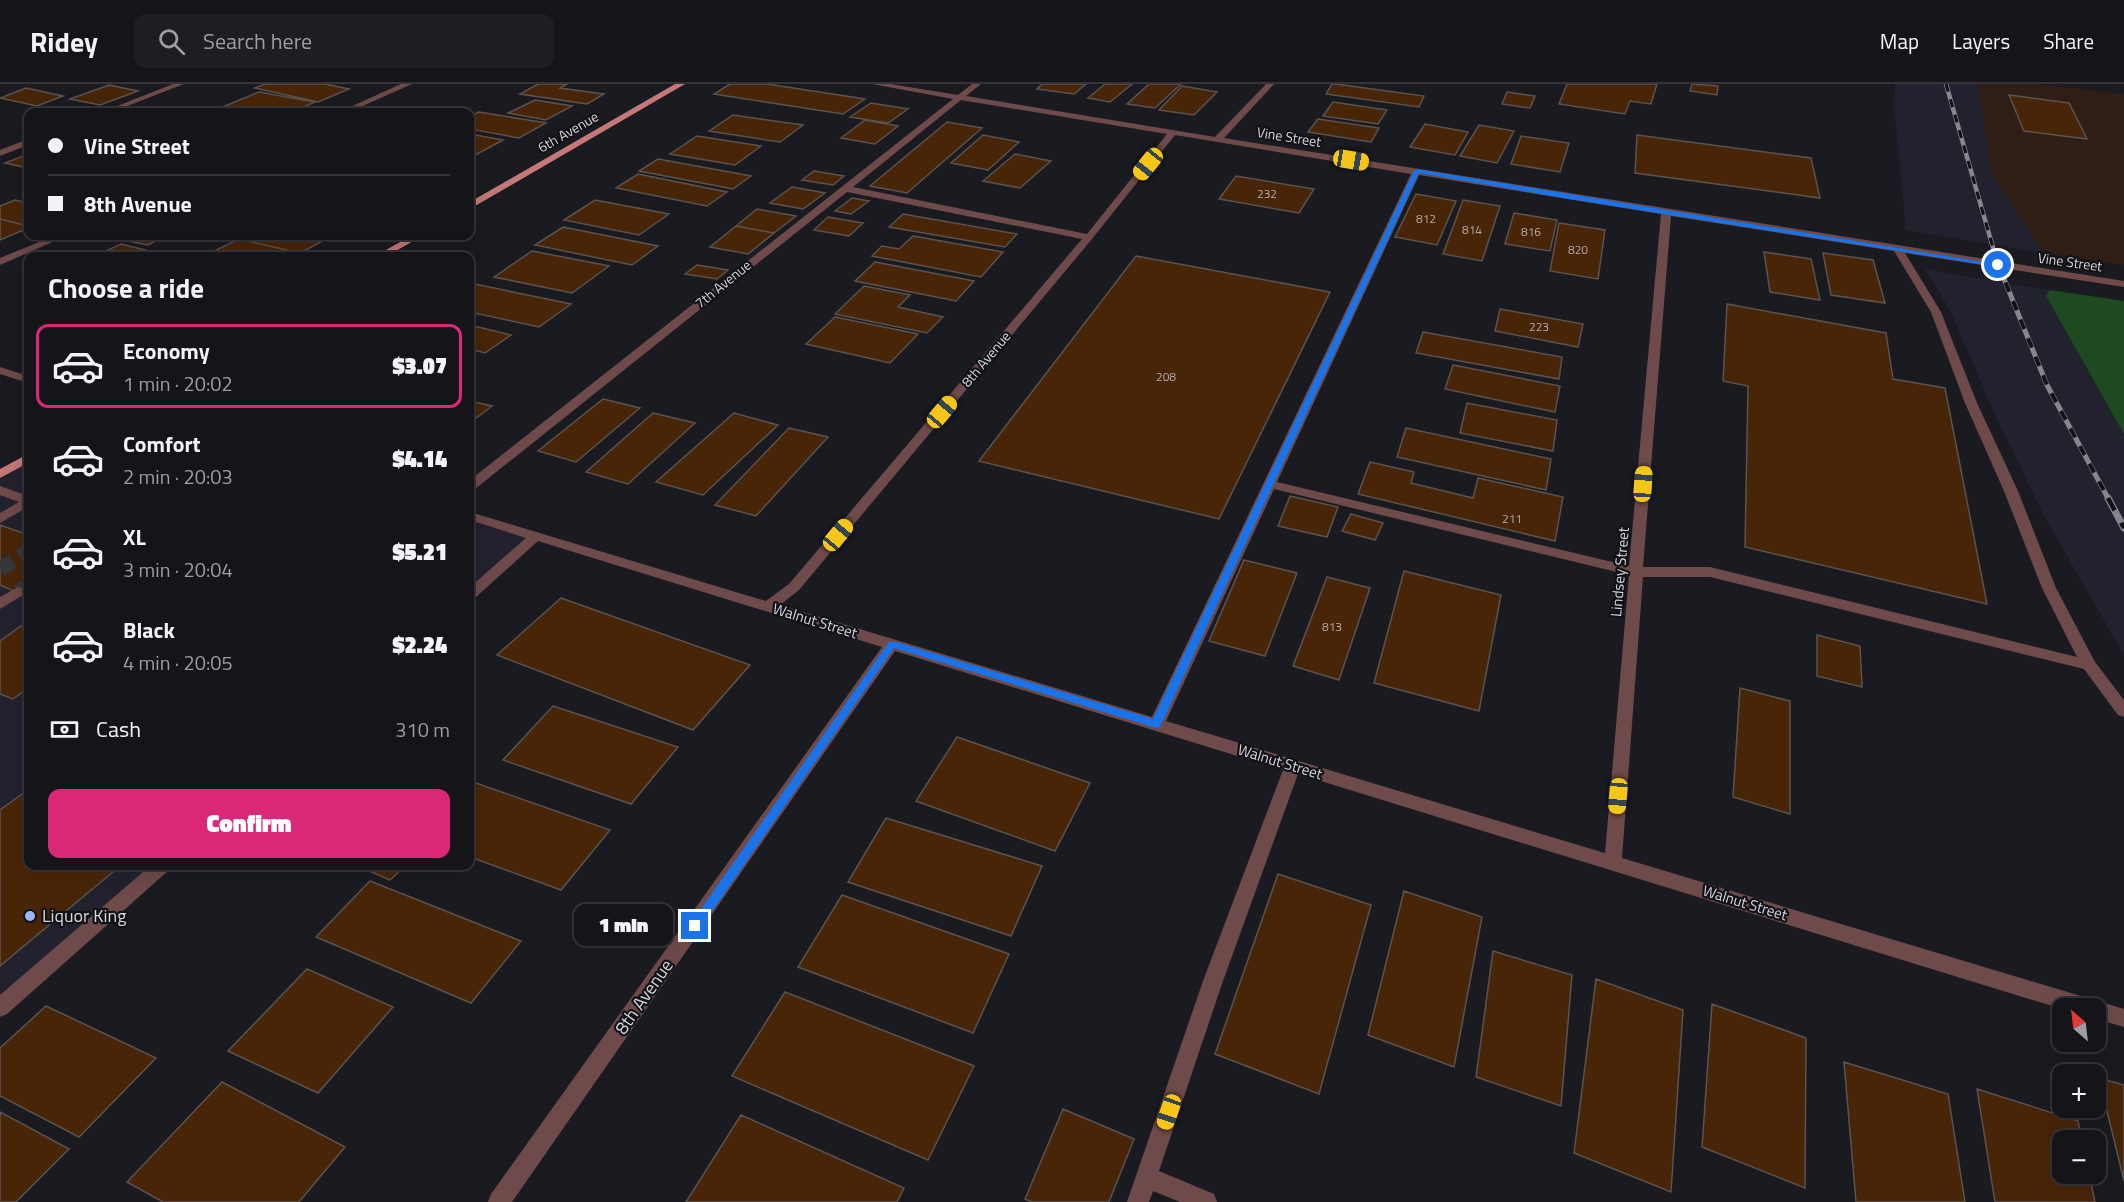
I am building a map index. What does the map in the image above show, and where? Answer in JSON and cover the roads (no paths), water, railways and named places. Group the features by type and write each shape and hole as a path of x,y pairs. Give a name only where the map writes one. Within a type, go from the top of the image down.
{"main road":[{"name":"6th Avenue","path":"474,204 681,84"},
{"path":"387,252 410,240"},
{"path":"0,474 24,460"}],"street":[{"path":"116,108 180,84"},
{"path":"352,108 408,84"},
{"name":"Vine Street","path":"876,84 2124,284"},
{"name":"7th Avenue","path":"474,483 977,84"},
{"path":"1218,139 1270,84"},
{"name":"8th Avenue","path":"768,607 794,587 1089,237 1173,132"},
{"path":"0,153 24,144"},
{"path":"1156,724 1417,171"},
{"path":"843,188 1089,237"},
{"name":"Lindsey Street","path":"1613,863 1667,217 1665,212"},
{"path":"0,262 52,240"},
{"path":"1897,248 1936,312 1971,403 2011,491 2049,588 2089,665 2124,711"},
{"path":"0,370 24,379"},
{"path":"1270,484 1636,572 1710,572 2089,665"},
{"path":"0,490 24,499"},
{"path":"0,519 24,504"},
{"name":"Walnut Street","path":"474,517 2057,998"},
{"path":"474,591 536,536"},
{"path":"0,604 18,592"},
{"name":"8th Avenue","path":"499,1202 892,644"},
{"path":"1138,1202 1213,981 1293,766"},
{"path":"0,1008 157,870"},
{"path":"2106,1013 2124,1018"},
{"path":"1147,1177 1206,1202"}],"tunnel":[{"path":"0,569 24,554"},
{"path":"18,592 24,588"}],"railway":[{"path":"1946,84 1998,265"},
{"path":"1998,264 2047,385 2109,500"},
{"path":"2108,498 2124,528"}],"place":[{"name":"Liquor King","path":"30,916"}]}
